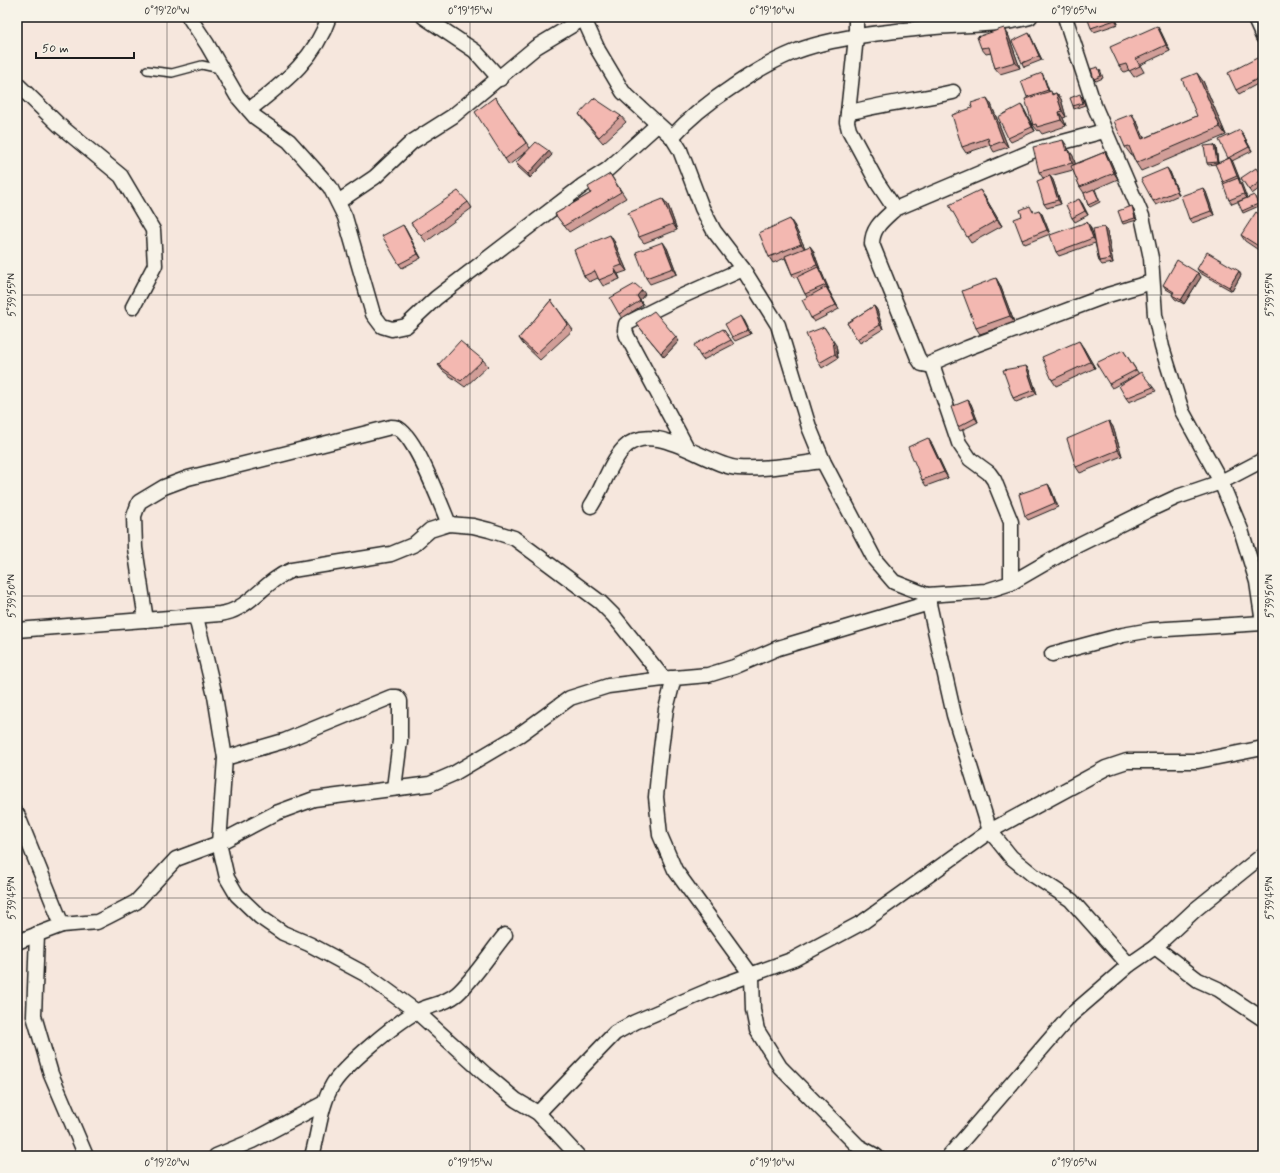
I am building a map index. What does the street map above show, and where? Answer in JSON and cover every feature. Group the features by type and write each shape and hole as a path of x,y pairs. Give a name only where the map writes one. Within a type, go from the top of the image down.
{"street":[{"path":"189,17 207,44 237,96 255,117 289,141 330,186 349,230 373,314 382,326 392,329 406,326 436,298 569,196 607,170 657,125"},
{"path":"249,110 284,83 299,67 315,48 329,17"},
{"path":"424,17 475,50 500,78"},
{"path":"856,17 856,38 848,113 849,130 877,182 894,209"},
{"path":"672,137 701,108 763,67 793,52 813,46 856,38 934,27 1003,23 1030,17"},
{"path":"1052,654 1123,635 1151,630 1263,623 1257,582 1241,530 1221,482 1182,410 1162,347 1155,315 1151,258 1142,216 1104,131 1082,71 1065,17"},
{"path":"1254,17 1263,37"},
{"path":"338,202 375,177 412,142 453,116 536,47 584,18 598,50 623,92 657,125 672,137 680,150 702,208 714,231 744,269 778,325 809,427 823,460 879,566 894,582 928,599"},
{"path":"17,84 59,126 121,176 152,230 155,264 133,307"},
{"path":"848,113 879,104 914,101 953,92"},
{"path":"1104,131 1037,149 894,209 878,225 872,236 872,244 918,358 922,364 926,365 932,364 967,348 1108,295 1152,282"},
{"path":"687,448 627,336 625,330 626,324 678,298 744,269"},
{"path":"932,364 959,443 970,459 989,473 994,480 1011,522 1011,583"},
{"path":"146,620 135,548 134,516 139,502 164,488 188,478 391,427 398,428 403,432 418,454 449,524"},
{"path":"591,506 617,459 625,448 631,444 650,438 667,440 712,460 737,468 763,468 823,460"},
{"path":"17,942 62,925 97,922 136,902 176,859 219,843 276,813 314,799 430,784 453,774 519,735 570,698 581,693 608,686 708,675 734,667 778,648 928,599 986,591 1011,583 1068,550 1149,510 1221,482 1263,460"},
{"path":"17,630 220,614 237,609 266,585 287,572 391,554 413,545 430,530 449,524 473,526 514,538 600,602 669,679 656,797 660,835 675,870 752,976 753,1010 756,1030 780,1067 858,1146 876,1156"},
{"path":"928,599 954,714 990,831 1011,858 1033,875 1071,900 1129,966"},
{"path":"196,617 215,696 225,758 219,843 227,878 237,895 260,917 283,933 309,944 365,974 417,1012 490,1079 516,1100 538,1113 578,1156"},
{"path":"225,758 284,741 391,697 397,697 400,701 400,741 394,788"},
{"path":"538,1113 615,1033 656,1013 717,987 752,976 794,959 863,922 990,831 1106,768 1127,761 1198,761 1263,748"},
{"path":"17,814 62,925"},
{"path":"949,1156 1071,1015 1129,966 1155,947 1196,908 1263,855"},
{"path":"37,934 34,1016 51,1074 86,1156"},
{"path":"312,1156 324,1103 334,1083 345,1070 391,1030 417,1012 439,1005 458,993 505,935"},
{"path":"1155,947 1198,980 1218,989 1263,1019"},
{"path":"216,1156 258,1138 324,1103"}],"lane":[{"path":"147,70 172,73 202,65 221,69"}],"building":[{"path":"1087,17 1114,17 1115,20 1091,28"},
{"path":"1157,26 1166,45 1136,59 1140,66 1129,71 1126,64 1119,66 1110,47"},
{"path":"1004,28 1015,62 995,68 989,47 981,48 977,37"},
{"path":"1029,33 1039,56 1022,63 1012,41"},
{"path":"1261,56 1263,60 1263,76 1236,90 1228,73"},
{"path":"1098,67 1101,76 1094,79 1091,69"},
{"path":"1042,73 1048,90 1027,97 1021,81"},
{"path":"1197,73 1220,127 1136,163 1129,146 1125,147 1114,121 1132,114 1142,139 1197,116 1182,79"},
{"path":"1051,91 1052,95 1056,93 1062,111 1059,112 1061,120 1037,127 1036,124 1033,125 1025,99"},
{"path":"1080,94 1083,103 1073,106 1070,98"},
{"path":"495,97 526,143 505,159 475,112"},
{"path":"594,98 621,116 599,137 579,114"},
{"path":"987,98 1003,141 990,146 988,138 962,147 952,115 972,108 971,103"},
{"path":"1021,105 1032,127 1008,138 998,117"},
{"path":"1240,130 1249,147 1228,158 1219,140"},
{"path":"1063,140 1066,151 1069,150 1072,163 1039,172 1033,147"},
{"path":"536,142 549,151 528,174 516,163"},
{"path":"1214,145 1217,162 1207,163 1204,146"},
{"path":"1105,152 1114,173 1080,187 1071,166"},
{"path":"1230,158 1237,176 1223,182 1215,164"},
{"path":"1167,168 1177,191 1153,201 1141,179"},
{"path":"1256,168 1263,180 1249,190 1241,178"},
{"path":"610,174 621,192 564,226 555,214 591,193 588,187"},
{"path":"1050,176 1058,200 1044,204 1037,181"},
{"path":"1238,178 1244,194 1229,200 1223,184"},
{"path":"1203,188 1211,211 1189,219 1181,196"},
{"path":"1094,189 1099,200 1088,205 1084,193"},
{"path":"980,190 997,220 967,237 949,205"},
{"path":"458,191 468,202 421,236 411,223"},
{"path":"1254,195 1258,204 1242,211 1238,202"},
{"path":"663,199 673,224 639,237 628,213"},
{"path":"1079,199 1085,211 1072,218 1066,205"},
{"path":"1030,206 1033,212 1039,210 1047,230 1022,240 1014,219 1022,216 1020,210"},
{"path":"1132,206 1135,218 1122,222 1118,211"},
{"path":"1256,212 1263,217 1263,249 1241,235"},
{"path":"790,219 801,244 769,257 759,233"},
{"path":"1087,222 1093,238 1056,252 1050,235"},
{"path":"403,225 418,254 399,264 382,236"},
{"path":"1104,227 1110,259 1099,261 1093,229"},
{"path":"610,235 622,265 614,268 616,273 599,280 595,271 584,276 574,250"},
{"path":"663,242 673,268 646,278 636,252"},
{"path":"810,246 817,265 792,274 785,256"},
{"path":"1207,252 1239,271 1229,287 1197,269"},
{"path":"1177,260 1198,273 1181,300 1172,295 1174,292 1163,285"},
{"path":"818,267 826,285 805,294 797,277"},
{"path":"996,278 1010,316 976,328 962,291"},
{"path":"635,284 642,290 637,296 640,301 619,314 610,298"},
{"path":"826,287 836,305 811,318 802,300"},
{"path":"551,300 568,324 536,354 519,338"},
{"path":"874,306 880,325 857,339 847,323"},
{"path":"654,311 676,337 661,353 636,323"},
{"path":"741,316 748,330 732,337 725,324"},
{"path":"824,327 833,341 835,354 819,363 806,334"},
{"path":"723,329 731,340 700,356 694,345"},
{"path":"460,341 483,360 461,381 438,365"},
{"path":"1079,341 1090,362 1052,380 1042,357"},
{"path":"1123,350 1136,370 1109,384 1096,363"},
{"path":"1026,366 1034,390 1013,398 1003,370"},
{"path":"1141,372 1153,387 1126,398 1119,386"},
{"path":"968,400 975,418 958,427 951,407"},
{"path":"1109,421 1118,450 1076,467 1067,439"},
{"path":"928,438 944,472 922,480 908,447"},
{"path":"1048,484 1055,503 1025,516 1019,494"}]}
